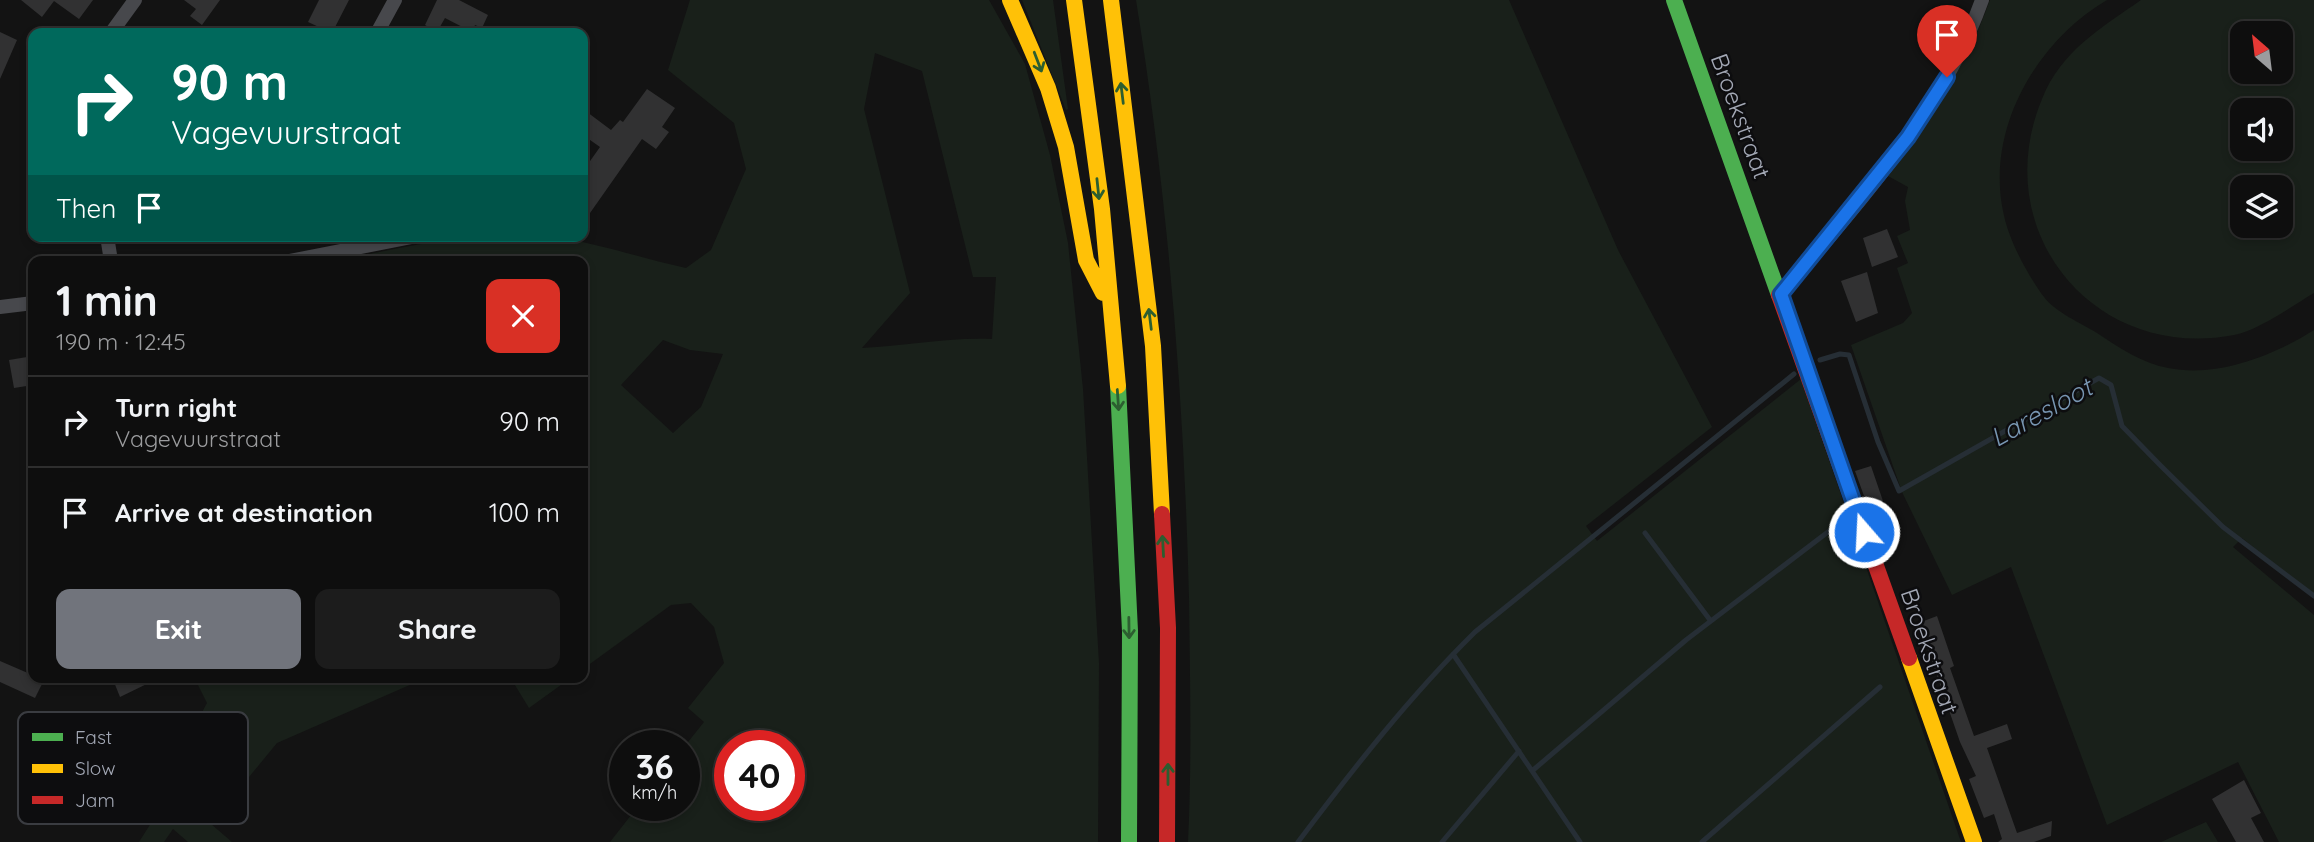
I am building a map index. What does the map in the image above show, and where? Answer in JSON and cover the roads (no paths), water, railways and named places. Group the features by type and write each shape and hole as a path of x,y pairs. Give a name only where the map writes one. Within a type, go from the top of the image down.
{"main road":[{"path":"1010,0 1048,88 1066,148 1086,260 1111,308"},
{"path":"1074,0 1084,65 1111,308 1125,516 1129,842"},
{"path":"1111,0 1153,346 1167,628 1167,842"},
{"name":"Broekstraat","path":"1674,0 1975,842"}],"street":[{"path":"115,28 135,0"},
{"path":"380,28 395,0"},
{"path":"1781,294 1860,200 1929,106 1961,52 1982,0"},
{"path":"310,256 363,242"},
{"path":"0,307 28,304"}],"waterway":[{"name":"Laresloot","path":"1820,360 1840,354 1849,355 1878,442 1899,491 2099,378 2111,385 2122,426 2161,466 2223,527 2314,596"},
{"path":"1298,842 1383,734 1475,632 1794,374"},
{"path":"1532,771 1686,640 1845,519"},
{"path":"1645,533 1710,620"},
{"path":"1453,654 1580,842"},
{"path":"1702,842 1880,687"},
{"path":"1442,842 1519,751"}]}
